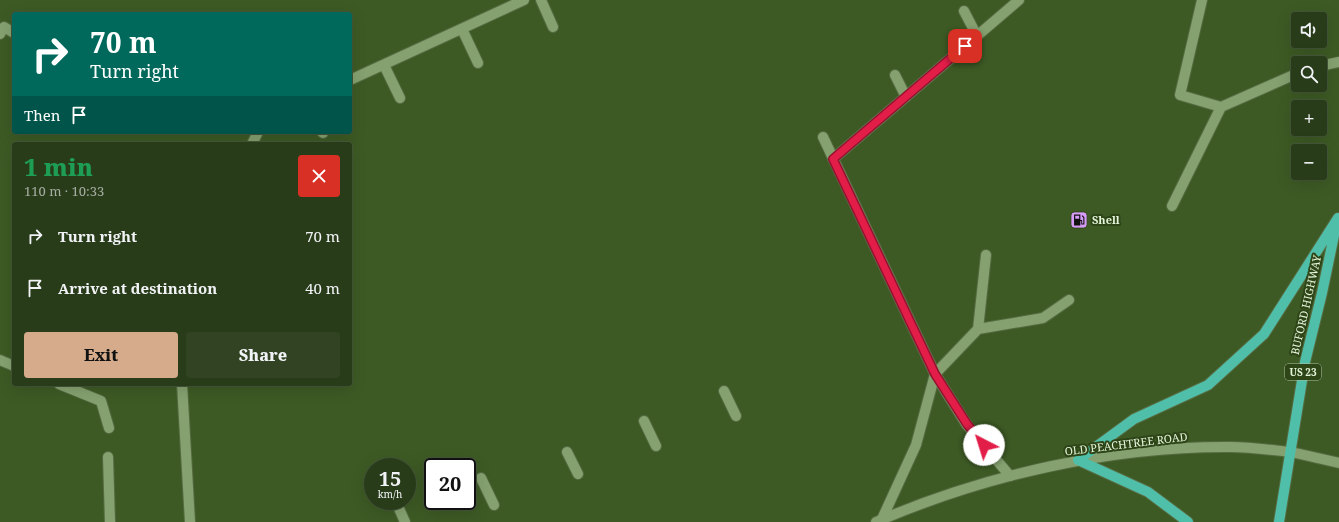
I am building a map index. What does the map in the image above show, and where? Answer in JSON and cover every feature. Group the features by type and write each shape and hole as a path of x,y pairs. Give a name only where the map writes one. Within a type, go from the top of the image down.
{"main road":[{"path":"352,79 524,0"},
{"path":"541,0 553,27"},
{"path":"833,159 1019,0"},
{"path":"1202,0 1180,95 1221,107"},
{"path":"964,11 977,36"},
{"path":"0,34 4,26 12,32"},
{"path":"462,29 478,63"},
{"path":"1327,65 1339,62"},
{"path":"384,64 400,98"},
{"path":"895,75 906,97"},
{"path":"1172,206 1221,107 1291,76"},
{"path":"822,137 935,374 967,424 1010,476"},
{"path":"1188,522 1148,492 1078,460 1134,419 1208,385 1264,334 1338,215"},
{"name":"BUFORD HIGHWAY","path":"1279,522 1305,362 1322,293 1338,215"},
{"path":"978,330 986,255"},
{"path":"879,521 916,445 935,374 978,330 1043,318 1069,300"},
{"path":"0,360 12,365"},
{"path":"64,386 101,401 109,428"},
{"path":"182,386 190,522"},
{"path":"724,391 736,416"},
{"path":"644,421 656,446"},
{"name":"OLD PEACHTREE ROAD","path":"879,521 950,494 1010,476 1078,460 1181,448 1232,447 1291,452 1339,463"},
{"path":"567,452 578,474"},
{"path":"108,457 110,522"},
{"path":"481,478 494,506"},
{"path":"400,510 405,522"}],"shaded area":[{"path":"0,0 1339,0 1339,522 0,522"}],"place":[{"name":"Shell","path":"1079,220"}],"route":[{"path":"965,46 833,159 935,374 967,424 984,445"}]}
